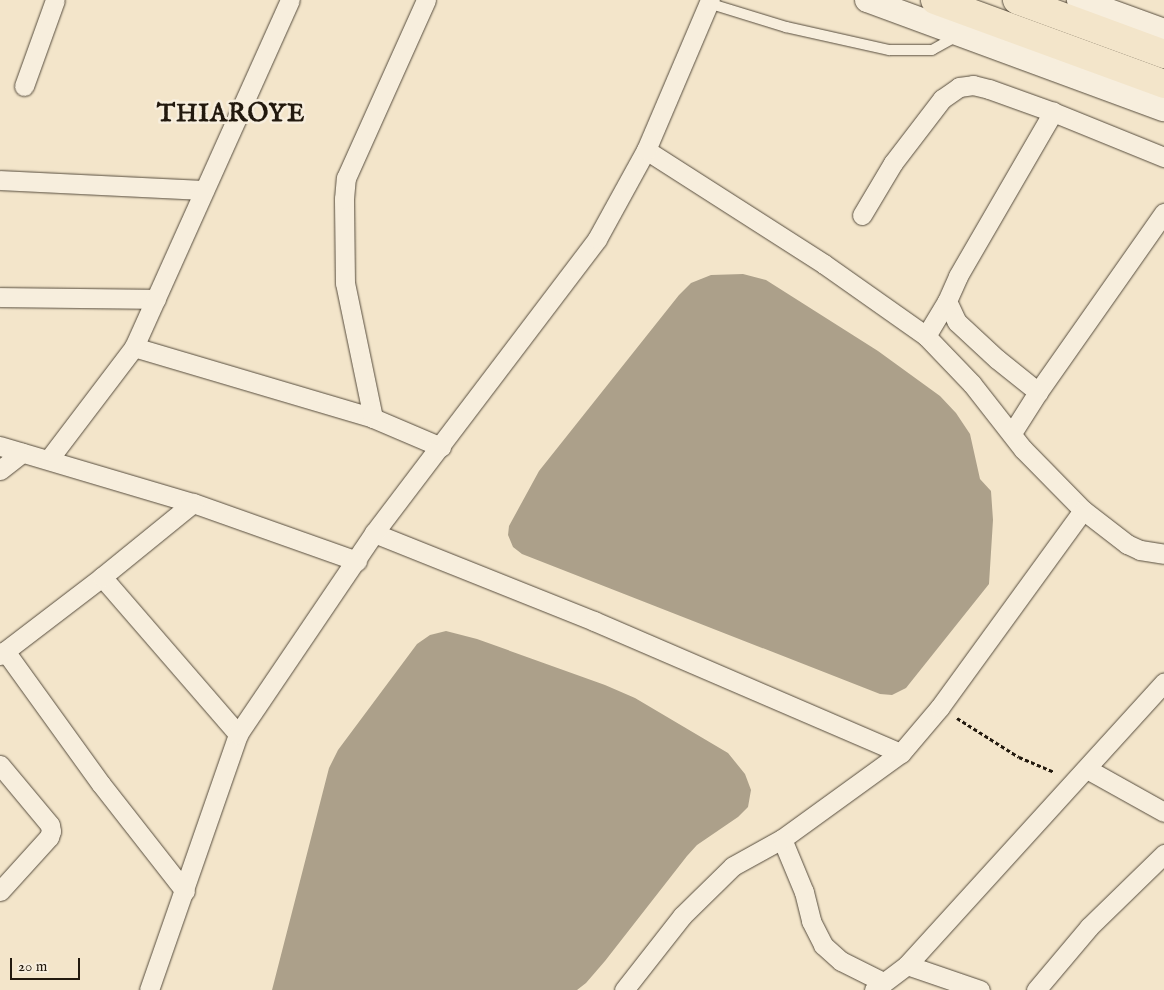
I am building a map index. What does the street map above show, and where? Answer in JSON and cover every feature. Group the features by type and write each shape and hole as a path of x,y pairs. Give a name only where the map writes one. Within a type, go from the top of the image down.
{"highway":[{"path":"935,0 1164,84"},
{"path":"1017,0 1164,54"}],"street":[{"path":"24,86 55,0"},
{"path":"48,459 134,347 290,0"},
{"path":"373,418 345,283 346,178 426,0"},
{"path":"866,0 1164,109"},
{"path":"1079,0 1164,31"},
{"path":"149,990 238,734 357,561 374,533 597,239 646,150 709,2"},
{"path":"862,215 893,163 942,99 959,87 973,85 989,89 1053,112 1164,157"},
{"path":"926,336 947,301 958,276 1053,112"},
{"path":"646,150 824,264 926,336 972,384 1033,460 1083,510 1127,544 1140,550 1164,554"},
{"path":"0,180 204,190"},
{"path":"1012,433 1038,392 1164,213"},
{"path":"0,297 156,299"},
{"path":"947,301 957,322 997,359 1038,392"},
{"path":"134,347 373,418 441,447"},
{"path":"0,446 193,503 357,561"},
{"path":"0,470 22,453"},
{"path":"184,891 2,653 193,503"},
{"path":"624,990 682,916 732,866 782,839 901,753 940,706 1083,510"},
{"path":"374,533 594,621 901,753"},
{"path":"102,576 238,734"},
{"path":"782,839 804,892 811,921 823,945 840,961 878,986 907,965 1164,683"},
{"path":"0,765 50,825 51,831 49,837 0,891"},
{"path":"1081,775 1164,812"},
{"path":"1036,990 1089,927 1164,854"},
{"path":"907,965 980,990"}],"lane":[{"path":"709,2 786,26 890,50 932,50 960,34"}],"path":[{"path":"940,706 1019,757 1081,775"}],"shaded area":[{"path":"743,274 766,280 878,351 940,396 956,413 970,434 980,479 991,491 993,520 989,584 906,688 892,695 880,694 522,554 513,547 508,535 509,526 539,471 679,295 691,283 711,275"},
{"path":"446,631 477,639 605,685 635,698 728,753 745,774 751,790 748,807 738,817 697,845 605,961 586,983 577,990 272,990 329,768 338,750 417,644 430,635"}],"district":[{"name":"THIAROYE","path":"231,114"}]}
